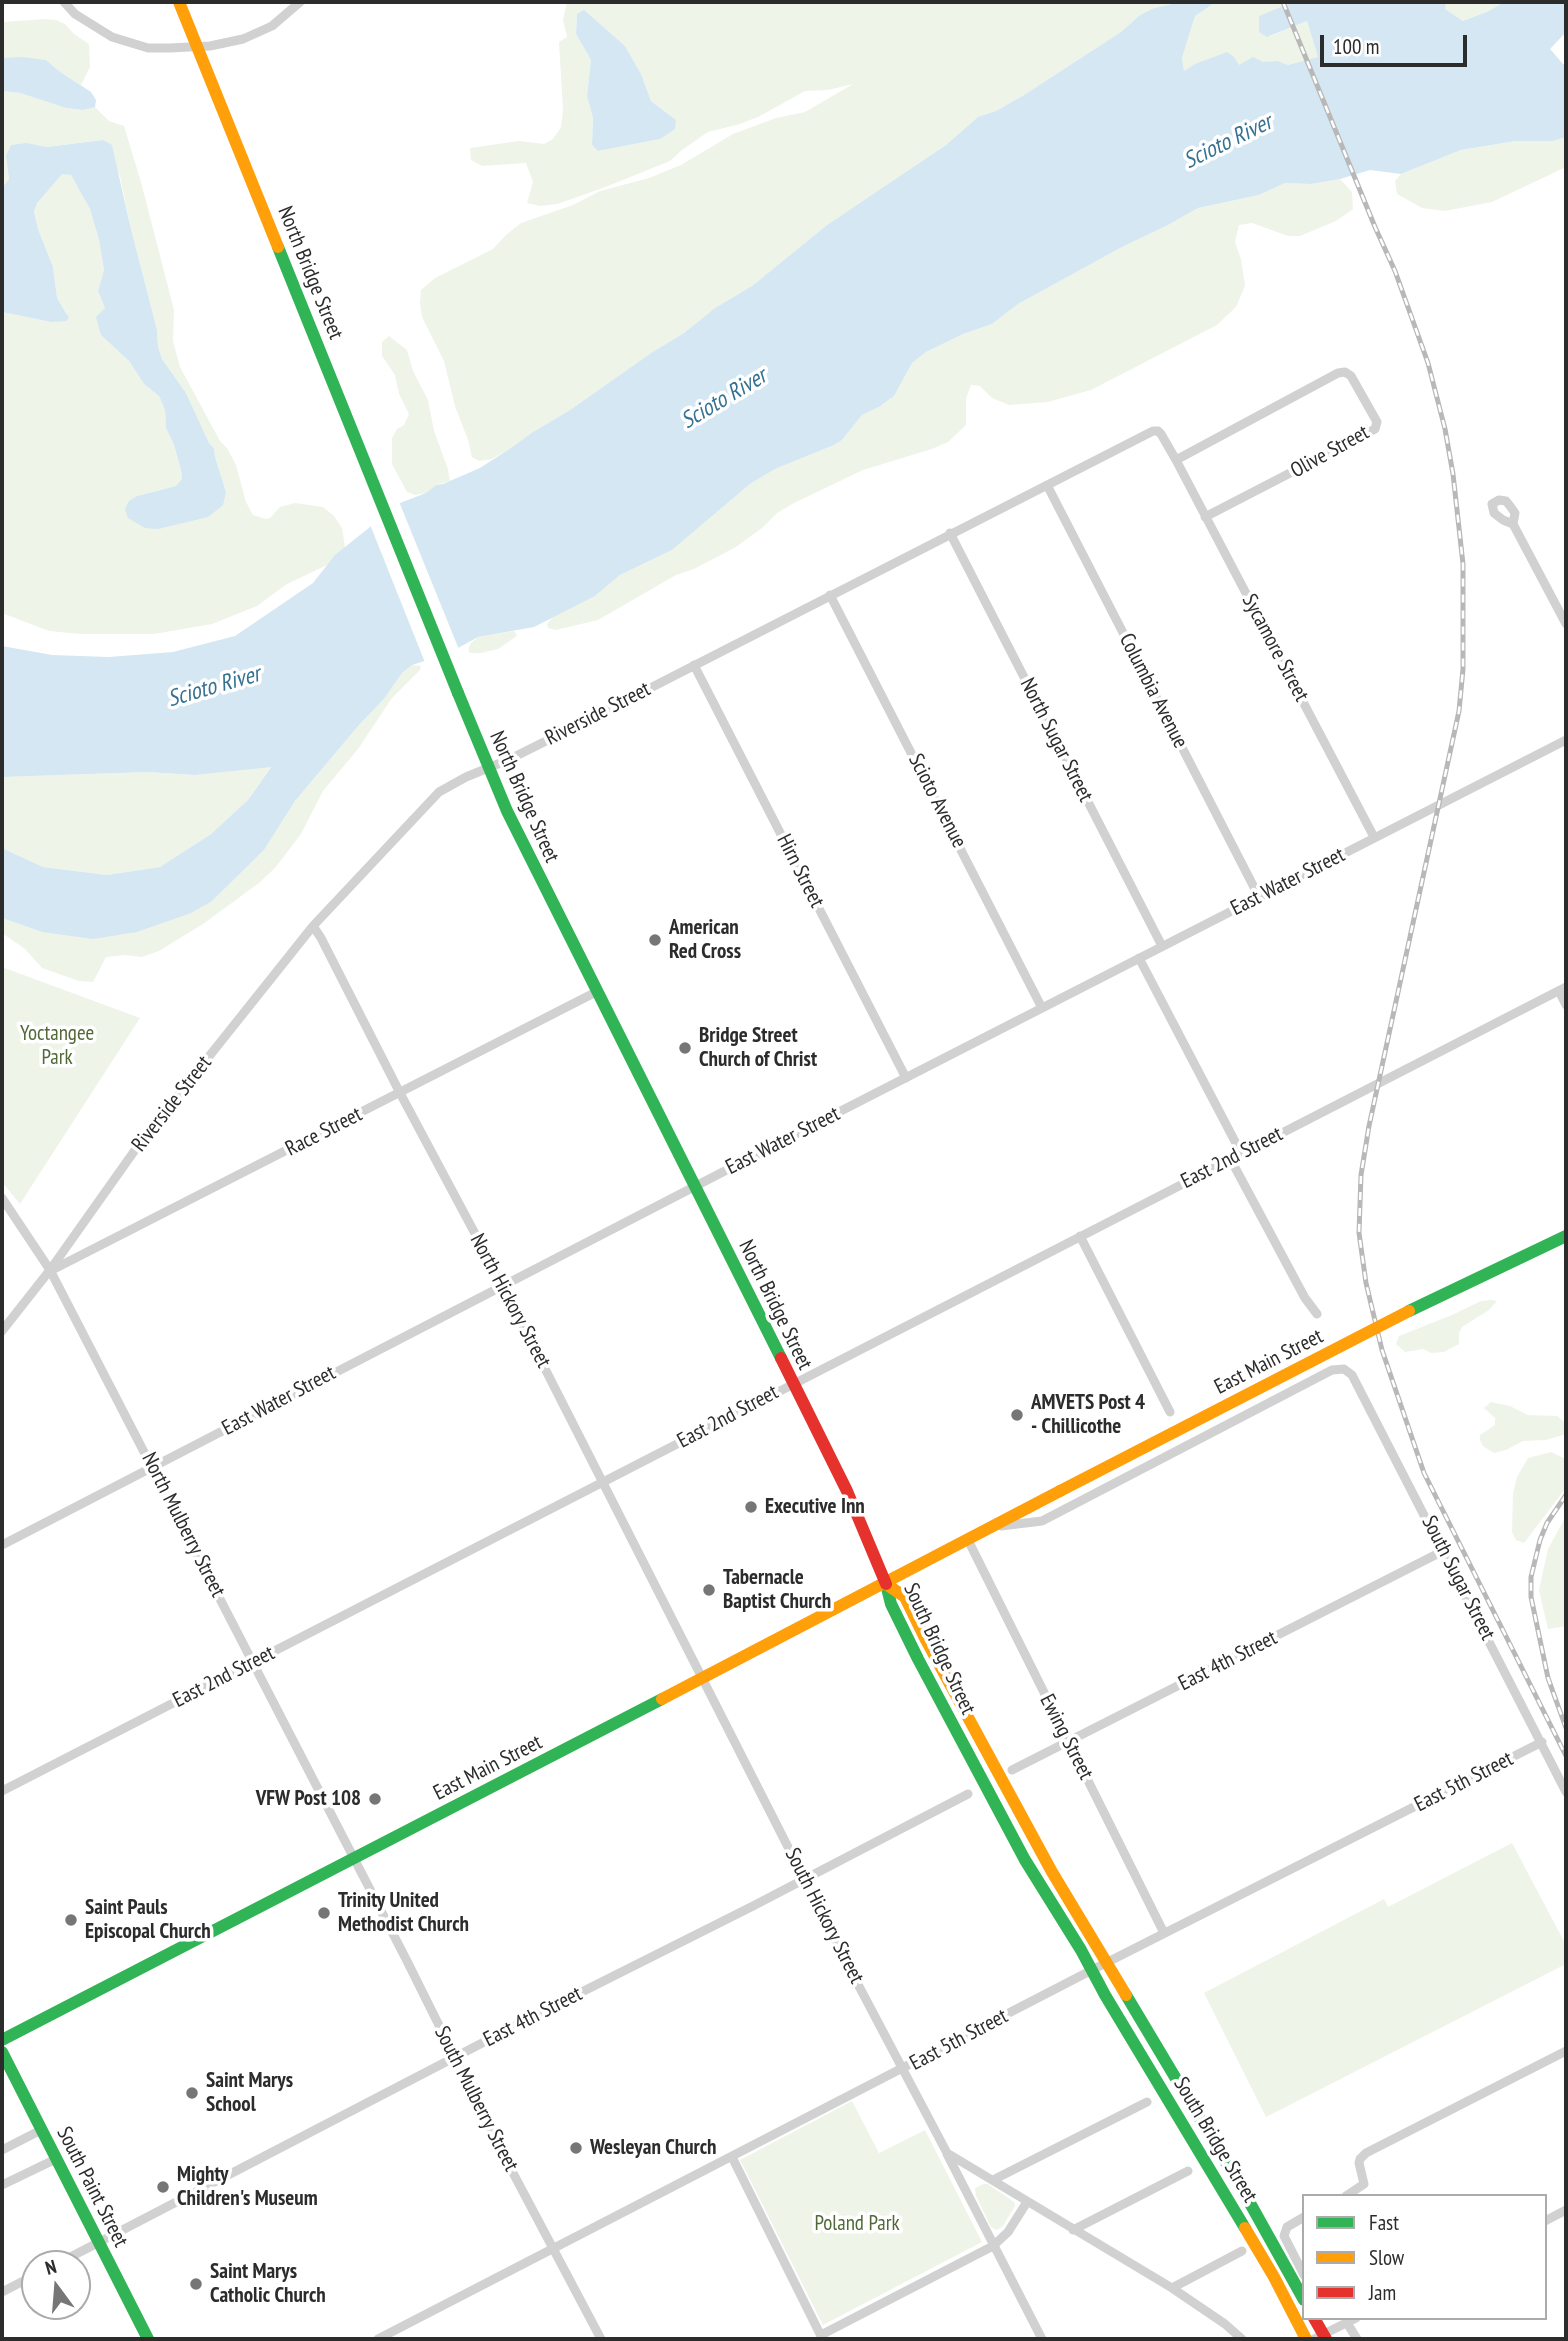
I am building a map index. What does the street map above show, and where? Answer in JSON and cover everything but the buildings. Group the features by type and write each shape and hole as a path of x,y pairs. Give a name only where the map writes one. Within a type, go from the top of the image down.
{"main road":[{"name":"North Bridge Street","path":"179,2 507,811 847,1491 886,1584"},
{"name":"East Main Street","path":"2,2040 1409,1311 1566,1236"},
{"name":"South Bridge Street","path":"886,1584 905,1597 1052,1872 1246,2196 1302,2296"},
{"name":"South Bridge Street","path":"886,1584 891,1604 967,1755 1035,1878 1063,1920 1105,1995 1275,2277 1306,2339"},
{"name":"South Paint Street","path":"2,2052 148,2339"},
{"path":"1315,2320 1321,2338"}],"street":[{"path":"64,2 75,14 113,37 148,48 210,46 243,39 272,26 300,2"},
{"name":"Olive Street","path":"1175,460 1338,373 1345,372 1351,376 1377,422 1375,429 1205,517"},
{"name":"Riverside Street","path":"2,1331 50,1270 140,1143 313,926 439,792 576,726 1153,431 1158,431 1175,460"},
{"name":"Sycamore Street","path":"1175,460 1374,837"},
{"name":"Columbia Avenue","path":"1047,485 1258,897"},
{"path":"1513,524 1566,625"},
{"name":"North Sugar Street","path":"950,533 1162,946"},
{"name":"Scioto Avenue","path":"830,595 1042,1008"},
{"name":"Hirn Street","path":"694,665 906,1078"},
{"name":"East Water Street","path":"2,1545 1566,740"},
{"name":"North Hickory Street","path":"313,926 503,1286 704,1678"},
{"path":"1139,958 1241,1153"},
{"path":"1563,989 1566,1005"},
{"name":"East 2nd Street","path":"2,1791 1563,989"},
{"name":"Race Street","path":"50,1270 596,992"},
{"path":"1230,1158 1305,1298 1317,1314"},
{"name":"North Mulberry Street","path":"2,1198 50,1270 353,1859"},
{"path":"1080,1236 1170,1412"},
{"name":"East Main Street","path":"991,1528 1042,1521 1332,1370 1344,1369"},
{"name":"South Sugar Street","path":"1344,1369 1352,1375 1566,1792"},
{"name":"Ewing Street","path":"968,1540 1164,1933"},
{"name":"East 4th Street","path":"1012,1770 1443,1551"},
{"name":"South Hickory Street","path":"704,1678 902,2070 1042,2339"},
{"name":"East 5th Street","path":"378,2339 1107,1962 1542,1742"},
{"name":"East 4th Street","path":"85,2250 968,1794"},
{"name":"South Mulberry Street","path":"353,1859 601,2339"},
{"path":"1349,2194 1364,2184 1359,2163 1366,2153 1566,2051"},
{"path":"993,2180 1147,2102"},
{"path":"2,2150 41,2130"},
{"path":"947,2153 1172,2288 1225,2324 1242,2339"},
{"path":"732,2157 822,2337 993,2246 1008,2232 1027,2202"},
{"path":"2,2185 56,2159"},
{"path":"1073,2230 1188,2171"},
{"path":"1547,2220 1566,2210"},
{"path":"1302,2218 1287,2227 1284,2236 1302,2271"},
{"path":"1172,2288 1242,2251"},
{"path":"2,2292 21,2282"},
{"path":"1321,2338 1322,2320"},
{"path":"1321,2338 1352,2321 1357,2339"}],"green space":[{"path":"567,2 1181,2 1154,8 1140,15 1121,32 1024,95 996,111 978,117 946,145 827,225 752,286 715,308 684,333 508,450 492,459 479,461 472,457 444,361 422,317 421,290 435,278 493,249 521,223 573,205 600,191 649,178 681,165 733,134 776,118 805,112 853,84 828,90 805,91 760,116 708,132 670,161 557,204 540,206 527,203 533,182 526,163 482,166 471,160 470,148 519,141 544,144 553,139 561,127 563,110 559,42 567,37 563,20","holes":["584,11 625,46 641,74 651,101 676,120 660,139 598,151 592,145 593,118 587,96 591,60 576,34 577,14"]},
{"path":"1216,2 1293,2 1268,37 1307,21 1318,57 1288,65 1278,61 1184,71 1182,58 1195,16"},
{"path":"1446,2 1504,2 1463,21 1444,9"},
{"path":"46,19 65,24 89,44 90,67 81,85 46,60 2,58 2,22"},
{"path":"2,91 20,93 66,108 83,110 95,107 109,121 124,126 174,310 173,341 180,367 236,465 246,502 253,515 270,518 280,507 295,503 323,507 334,516 342,528 345,547 327,565 287,584 257,606 212,624 154,634 80,634 49,631 2,613 2,312 51,322 67,314 57,298 53,267 34,212 45,191 62,173 71,175 90,209 99,240 104,270 98,291 105,308 101,335 129,361 144,384 159,396 165,410 166,428 181,470 182,479 176,486 137,496 226,492 214,448 209,443 186,393 162,359 120,176 103,140 47,147 27,143 6,157 9,179 2,188"},
{"path":"1566,137 1566,167 1492,202 1445,211 1422,208 1397,194 1395,181 1401,174 1461,150 1516,141 1553,141"},
{"path":"1340,179 1352,192 1353,209 1336,221 1300,236 1288,236 1252,223 1239,225 1235,242 1245,286 1236,307 1217,325 1091,390 1048,402 1009,405 992,398 980,386 971,385 966,398 966,425 948,442 863,470 794,503 777,513 736,547 694,569 676,575 598,620 556,630 548,628 547,624 553,617 595,596 620,575 672,550 750,484 775,469 842,440 862,415 894,396 912,363 926,352 963,334 992,324 1018,304 1198,208 1259,195 1285,183 1311,184"},
{"path":"389,336 407,350 413,371 428,400 434,431 448,469 450,481 436,485 426,493 415,495 407,492 392,464 392,438 397,429 404,425 409,414 399,394 395,375 382,356 382,342"},
{"path":"514,631 517,635 498,649 470,653 468,649 478,637"},
{"path":"412,665 421,666 420,670 392,698 358,749 323,791 301,834 275,868 203,924 159,951 142,957 106,957 93,982 79,981 42,968 25,949 2,933 2,918 42,932 212,901 264,850 295,801 384,699 402,673"},
{"path":"271,766 248,800 211,834 160,867 107,875 43,867 2,848 2,777 147,772 195,775"},
{"name":"Yoctangee Park","path":"2,967 140,1018 20,1204 2,1182"},
{"path":"1481,1301 1497,1301 1489,1310 1462,1327 1459,1344 1444,1352 1431,1353 1423,1349 1405,1352 1396,1344 1399,1336"},
{"path":"1491,1402 1510,1406 1528,1415 1557,1416 1566,1423 1566,1434 1546,1440 1523,1441 1494,1453 1483,1446 1480,1440 1480,1435 1495,1425 1495,1418 1484,1408"},
{"path":"1551,1452 1566,1459 1566,1488 1524,1543 1516,1540 1512,1532 1513,1493 1517,1477 1528,1458"},
{"path":"1566,1516 1566,1626 1548,1629 1539,1590 1548,1549"},
{"path":"1512,1843 1566,1945 1566,1964 1266,2117 1204,1993 1384,1899 1388,1907"},
{"name":"Poland Park","path":"852,2101 879,2153 925,2130 982,2242 823,2325 740,2160"},
{"path":"988,2184 1014,2202 1015,2206 1003,2226 997,2230 991,2227 976,2196 975,2188"}],"water":[{"name":"Scioto River","path":"1181,2 1216,2 1195,16 1182,58 1184,71 1227,52 1239,65 1253,57 1263,62 1278,61 1288,65 1318,57 1307,21 1267,37 1259,32 1259,16 1293,2 1446,2 1445,9 1463,21 1504,2 1566,2 1566,32 1550,49 1566,64 1566,137 1553,141 1516,141 1461,150 1401,174 1370,170 1311,184 1285,183 1259,195 1198,208 1018,304 992,324 963,334 926,352 912,363 894,396 862,415 842,440 775,469 750,484 672,550 620,575 595,596 534,627 478,637 449,653 412,665 402,673 384,699 295,801 264,850 212,901 191,913 137,932 93,939 42,932 2,918 2,848 43,867 107,875 160,867 211,834 248,800 271,767 195,775 147,772 2,777 2,646 52,655 109,657 173,652 235,636 313,583 335,555 400,503 480,468 684,333 715,308 752,286 827,225 946,145 978,117 996,111 1024,95 1121,32 1140,15 1154,8"},
{"path":"584,10 625,46 641,74 651,101 676,120 675,129 660,139 598,151 592,145 593,118 587,96 591,60 576,34 577,14"},
{"path":"2,58 46,60 91,92 96,100 95,107 83,110 66,108 20,93 2,91"},
{"path":"103,140 112,145 162,359 186,393 209,443 214,448 226,492 223,505 208,517 158,529 145,528 128,518 125,509 129,501 137,496 176,486 182,479 181,470 166,428 165,410 159,396 144,384 129,361 101,335 96,317 105,308 98,291 104,270 99,240 90,209 71,175 62,174 37,203 34,212 53,267 57,298 69,318 66,321 51,322 2,312 2,188 9,179 6,156 11,145 27,143 47,147"}],"pier":[{"path":"398,499 460,652 426,665 369,522"}],"railway":[{"path":"1283,2 1395,271 1428,363 1453,474 1463,564 1463,669 1459,711 1369,1126 1361,1175 1359,1233 1366,1283 1382,1350 1424,1473 1566,1756"},
{"path":"1566,1495 1547,1523 1531,1577 1531,1597 1548,1678 1566,1728"}],"traffic: fast":[{"path":"278,247 458,693"},
{"path":"458,693 507,811 781,1358"},
{"path":"1409,1311 1566,1236"},
{"path":"886,1584 891,1604 918,1659 1025,1860 1245,2228"},
{"path":"2,2040 662,1699"},
{"path":"1126,1995 1246,2196 1302,2296"},
{"path":"2,2052 148,2339"}],"traffic: slow":[{"path":"179,2 278,247"},
{"path":"1060,1491 1409,1311"},
{"path":"662,1699 1060,1491"},
{"path":"886,1584 905,1597 1052,1872 1126,1995"},
{"path":"1245,2228 1306,2339"}],"traffic: jam":[{"path":"781,1358 847,1491 886,1584"},
{"path":"1315,2320 1326,2339"}],"place":[{"name":"American Red Cross","path":"655,940"},
{"name":"Bridge Street Church of Christ","path":"685,1048"},
{"name":"AMVETS Post 4 - Chillicothe","path":"1017,1415"},
{"name":"Executive Inn","path":"751,1507"},
{"name":"Tabernacle Baptist Church","path":"709,1590"},
{"name":"VFW Post 108","path":"375,1799"},
{"name":"Trinity United Methodist Church","path":"324,1913"},
{"name":"Saint Pauls Episcopal Church","path":"71,1920"},
{"name":"Saint Marys School","path":"192,2093"},
{"name":"Wesleyan Church","path":"576,2148"},
{"name":"Mighty Children's Museum","path":"163,2187"},
{"name":"Saint Marys Catholic Church","path":"196,2284"}]}
